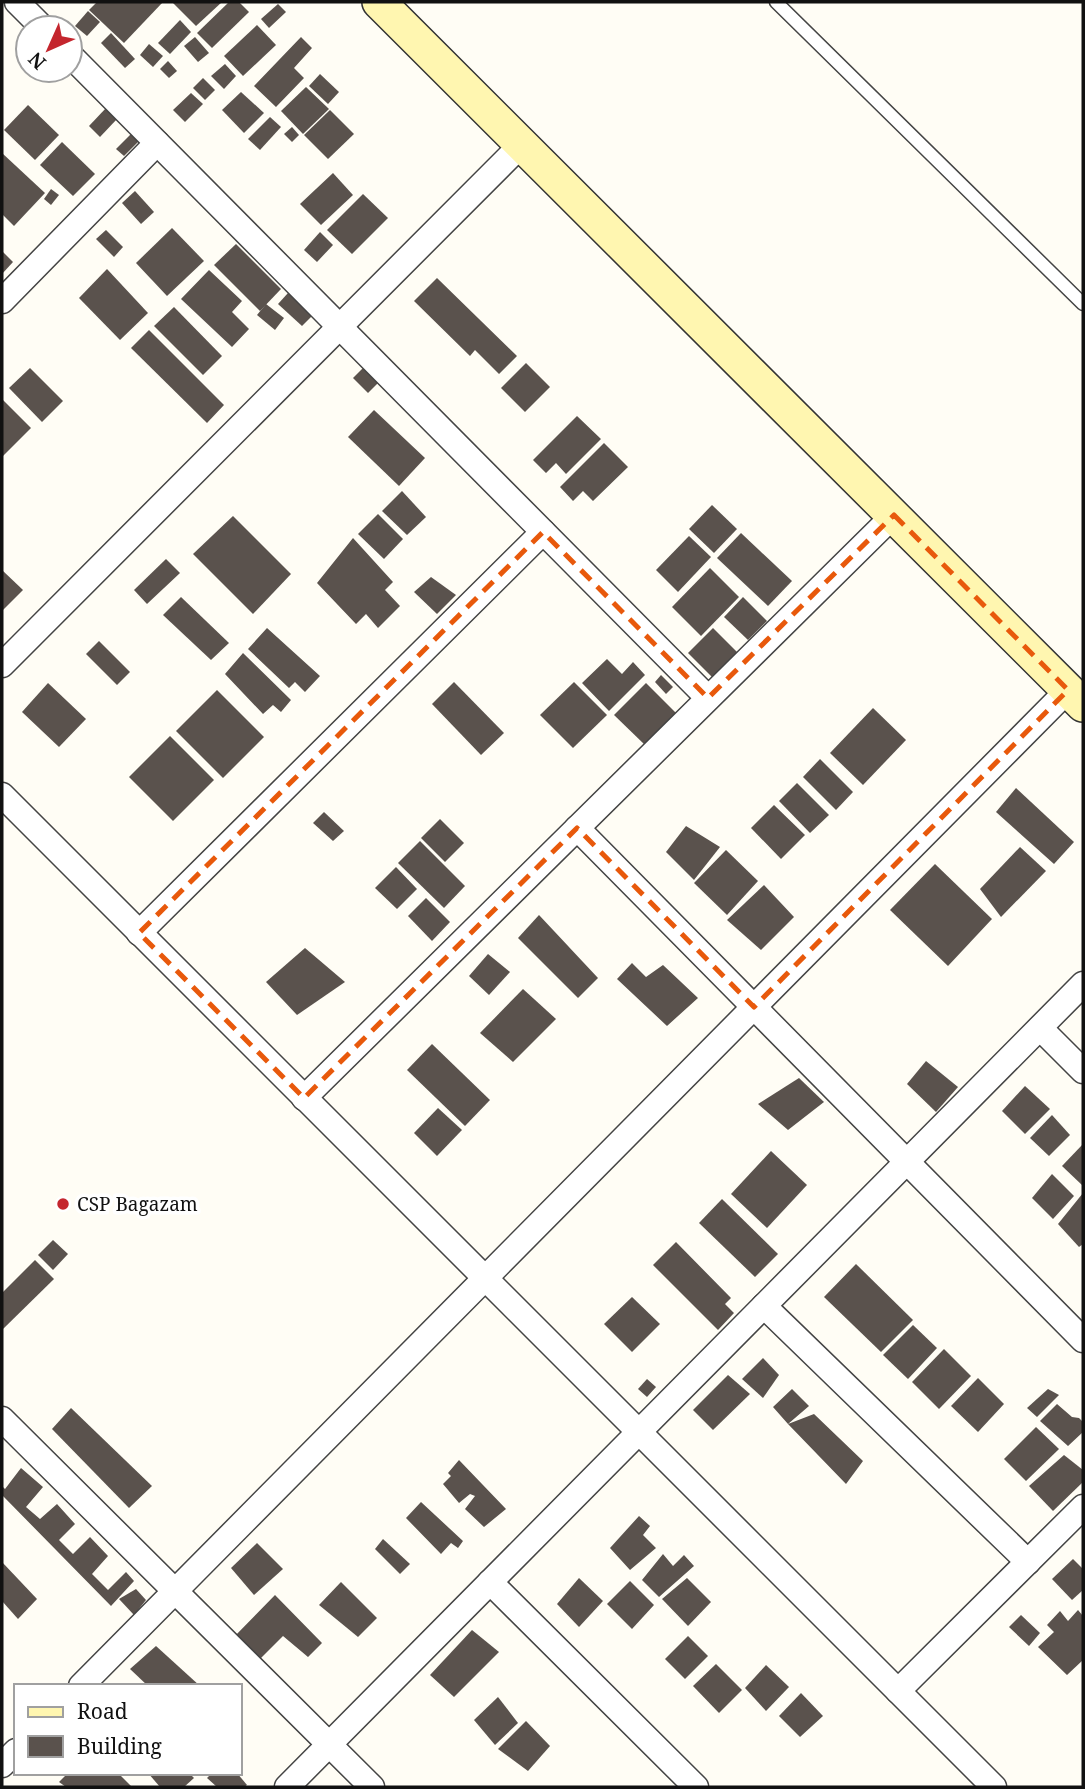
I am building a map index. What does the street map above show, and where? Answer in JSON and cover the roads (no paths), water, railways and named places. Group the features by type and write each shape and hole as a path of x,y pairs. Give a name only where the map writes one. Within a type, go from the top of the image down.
{"street":[{"path":"82,1684 754,1007 1076,697 379,2"},
{"path":"84,69 708,698"},
{"path":"2,301 157,143"},
{"path":"2,665 522,144"},
{"path":"304,1098 894,515"},
{"path":"139,933 543,532"},
{"path":"2,796 994,1787"},
{"path":"577,828 1083,1340"},
{"path":"287,1787 1083,984"},
{"path":"1040,1028 1083,1071"},
{"path":"764,1306 1028,1562"},
{"path":"2,1419 372,1787"},
{"path":"898,1692 1083,1507"},
{"path":"490,1582 696,1787"}],"lane":[{"path":"776,2 1083,304"}],"place":[{"name":"CSP Bagazam","path":"63,1204"}]}
